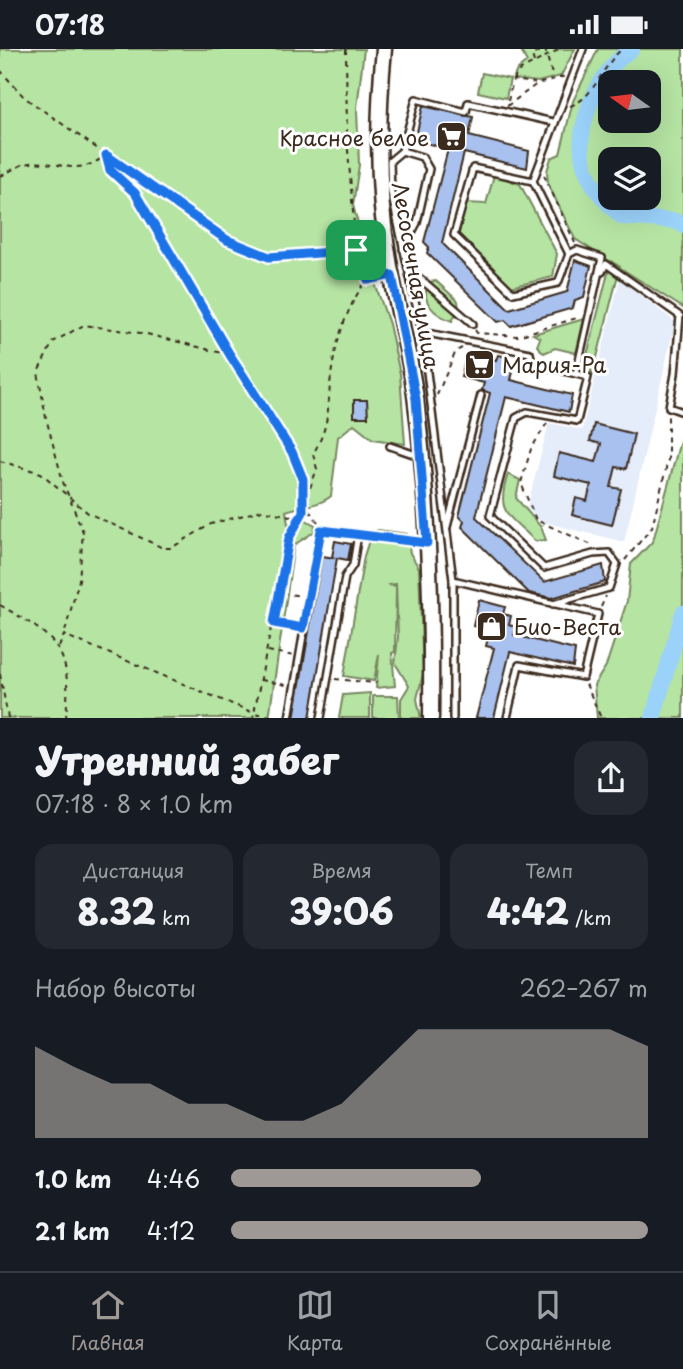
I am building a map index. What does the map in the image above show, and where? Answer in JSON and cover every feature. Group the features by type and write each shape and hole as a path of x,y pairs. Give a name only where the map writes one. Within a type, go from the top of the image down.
{"street":[{"name":"Лесосечная улица","path":"384,49 377,119 379,192 392,275 411,364 422,457 431,718"}],"lane":[{"path":"569,254 533,181 552,122 583,49"},
{"path":"453,718 453,580 422,331 391,192 390,161 402,151 416,99 466,112 468,103 552,122"},
{"path":"402,151 422,157 429,169 416,223 403,249"},
{"path":"533,181 473,168 454,235 513,293 558,283 569,254 577,250 602,258 592,314 576,374"},
{"path":"600,277 606,264 680,316 675,375 669,407 683,412"},
{"path":"409,269 473,324"},
{"path":"422,331 530,353 532,363 588,377 577,421 527,412 516,418 490,516 544,568 593,554 609,553 617,569 609,588 553,604"},
{"path":"447,530 481,395"},
{"path":"390,446 422,457"},
{"path":"289,718 321,530 427,543"},
{"path":"321,718 345,577 353,565 358,534"},
{"path":"453,580 598,614 583,677 520,664 507,718"}],"path":[{"path":"345,49 356,250 368,280"},
{"path":"534,63 532,55 544,49 553,79"},
{"path":"506,112 513,80 519,71 560,49"},
{"path":"568,99 565,107 586,97 609,61 622,49"},
{"path":"0,70 24,97 227,240 269,257 356,250"},
{"path":"508,102 537,84 570,75"},
{"path":"513,80 537,84"},
{"path":"0,176 26,164 82,168 95,164 106,155"},
{"path":"106,155 110,170 135,193 230,355 292,452 303,479 303,512 289,538 253,718"},
{"path":"544,171 547,188 577,250"},
{"path":"324,530 304,504 317,469 313,454 322,438 331,407 331,375 344,325 355,296 368,280 392,275"},
{"path":"473,324 477,333 518,336 592,314"},
{"path":"59,647 79,580 83,532 67,496 46,418 38,372 53,342 84,325 147,334 230,355"},
{"path":"437,394 456,351 475,342"},
{"path":"617,569 652,527 668,460 669,407"},
{"path":"551,416 531,449 521,483 536,520 609,553"},
{"path":"0,461 41,473 88,513 163,548 172,548 211,524 262,510 290,516 303,512"},
{"path":"598,614 609,588"},
{"path":"280,593 309,597"},
{"path":"0,605 44,632 59,647 69,683 66,718"},
{"path":"274,623 303,628"},
{"path":"64,635 254,713 282,718"},
{"path":"268,651 298,657"},
{"path":"0,674 8,718"},
{"path":"583,677 601,718"},
{"path":"329,678 376,683"},
{"path":"261,680 294,686"}],"shaded area":[{"path":"620,279 675,322 624,542 539,521 527,508 549,423 582,430"}],"green space":[{"path":"0,49 364,49 357,108 359,165 353,205 369,266 389,324 400,374 405,444 373,439 354,424 338,437 331,496 316,504 286,511 288,524 306,520 315,525 314,532 294,545 269,718 0,718"},
{"path":"575,49 561,76 538,82 513,79 517,70 527,62 521,51"},
{"path":"598,49 683,49 683,308 575,239 548,184 547,171 551,158 560,154 573,101"},
{"path":"482,73 510,79 506,98 478,92"},
{"path":"494,175 520,184 557,254 553,277 511,287 459,234 466,203 486,204"},
{"path":"611,261 620,267 592,377 590,366 585,363"},
{"path":"436,281 458,301 459,308 452,321 440,315 427,302 426,289 429,282"},
{"path":"584,319 576,353 555,348 544,353 537,346 540,338 533,334"},
{"path":"683,430 683,718 597,718 594,685 606,666 627,601 631,564 653,541"},
{"path":"508,474 520,480 516,498 541,527 546,540 535,541 506,512 503,497"},
{"path":"378,530 407,534 410,553 419,568 423,674 417,699 421,718 401,718 401,699 409,686 395,663 398,637 396,584 388,585 396,586 395,652 392,653 395,686 376,688 379,654 374,681 344,676 364,556 371,534"},
{"path":"370,693 370,718 339,718 343,695"},
{"path":"373,696 398,696 399,718 373,718"}],"building":[{"path":"423,106 473,117 469,136 529,151 527,168 464,153 442,243 509,309 567,292 575,260 591,266 584,297 575,300 573,308 511,326 505,320 498,322 427,253 429,247 424,242 448,149 415,140"},
{"path":"467,353 496,360 498,355 508,357 505,370 513,372 511,380 572,395 569,412 506,397 476,517 544,582 603,565 605,582 552,598 529,593 462,527 464,521 459,516 490,393 482,390 484,383 461,377"},
{"path":"354,400 367,400 368,417 354,417"},
{"path":"594,424 634,434 626,469 616,467 611,487 621,489 612,525 572,515 576,498 587,501 591,485 554,476 559,453 596,462 601,444 590,441"},
{"path":"335,541 351,544 348,560 337,558 310,718 294,718 322,556 335,558 332,557"},
{"path":"479,600 505,607 503,614 511,616 509,625 516,627 514,635 575,650 573,667 510,652 494,718 476,718 494,648 486,646 488,638 479,636 481,628 473,626"}],"waterway":[{"path":"632,49 609,70 592,100 582,133 584,164 599,193 622,217 675,221 683,225"},
{"path":"653,718 683,613"}],"place":[{"name":"Красное белое","path":"452,137"},
{"name":"Мария-Ра","path":"479,364"},
{"name":"Био-Веста","path":"491,626"}],"route":[{"path":"106,155 227,240 269,257 356,250 368,280 392,275 416,399 427,543 321,530 303,628 274,623 289,538 303,512 303,479 292,452 230,355 135,193 110,170 106,155"}]}
